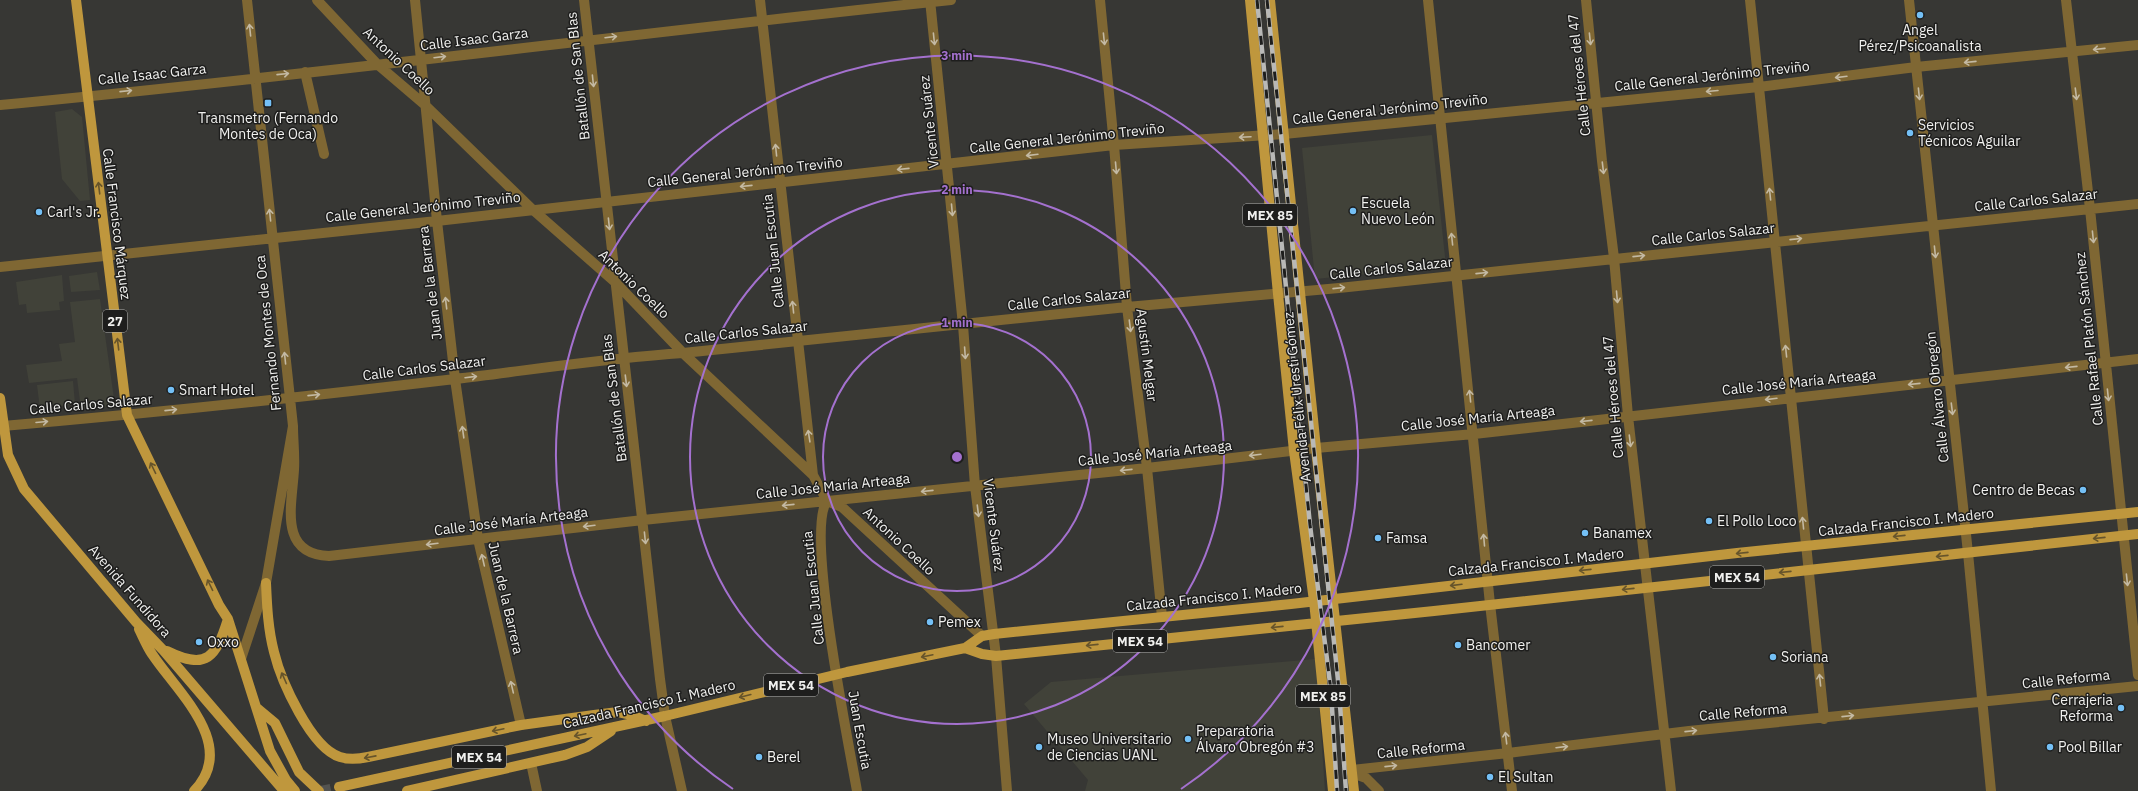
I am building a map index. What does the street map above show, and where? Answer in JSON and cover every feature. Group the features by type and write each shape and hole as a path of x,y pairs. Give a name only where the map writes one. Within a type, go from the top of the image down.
{"main road":[{"name":"Calle Francisco Márquez","path":"76,0 127,415 219,605 228,619"},
{"name":"Avenida Félix Uresti Gómez","path":"1250,0 1294,451 1314,601 1333,791"},
{"name":"Avenida Félix Uresti Gómez","path":"1270,0 1316,448 1354,791"},
{"name":"Avenida Fundidora","path":"0,398 8,455 24,489 136,622 163,650 281,787"},
{"name":"Calzada Francisco I. Madero","path":"339,787 646,721 836,674 965,648 982,636 994,634 1333,599 1966,529 2138,512"},
{"name":"Calzada Francisco I. Madero","path":"965,648 982,654 996,656 1336,621 2138,534"},
{"path":"266,582 268,617 274,654 302,719 320,744 330,752 341,757 354,759 368,758 521,725 618,712 632,714 646,721"},
{"path":"163,650 189,660 201,660 207,658 219,644 228,619"},
{"name":"27","path":"228,619 270,752 286,780 295,791"},
{"path":"136,622 151,653 193,708 204,728 211,757 207,774 194,791"},
{"path":"257,708 275,723 299,772 319,791"},
{"path":"407,791 575,752 618,727"}],"street":[{"name":"Fernando Montes de Oca","path":"241,659 266,582 292,426 247,0"},
{"name":"Antonio Coello","path":"317,0 377,64 426,105 532,209 615,282 683,353 813,475 827,501 842,507 982,636"},
{"name":"Juan de la Barrera","path":"415,0 437,221 455,379 478,538 521,725"},
{"name":"Batallón de San Blas","path":"584,0 665,716 682,791"},
{"name":"Calle Juan Escutia","path":"760,0 813,475"},
{"name":"Calle Isaac Garza","path":"0,104 87,96 377,64 762,19 952,0"},
{"name":"Agustín Melgar","path":"1100,0 1114,145 1127,306 1147,468 1162,616"},
{"path":"1428,0 1474,434 1490,604 1512,791"},
{"name":"Calle Héroes del 47","path":"1586,0 1602,161 1614,258 1628,416 1671,791"},
{"path":"1750,0 1824,718"},
{"name":"Calle Álvaro Obregón","path":"1909,0 1948,380 1966,529 1991,791"},
{"name":"Calle Rafael Platón Sánchez","path":"2066,0 2090,209 2122,536 2138,675"},
{"name":"Vicente Suárez","path":"930,1 963,325 975,486 994,634 1007,791"},
{"name":"Calle General Jerónimo Treviño","path":"0,267 437,221 532,209 947,165 1114,145 1284,134 1759,87 1916,67 2138,45"},
{"path":"305,72 324,154"},
{"name":"Calle Carlos Salazar","path":"3,426 127,415 455,379 624,357 683,353 797,340 963,325 1127,306 1300,292 2138,204"},
{"name":"Calle José María Arteaga","path":"292,426 294,467 290,524 297,543 308,553 329,556 478,538 1147,468 1316,448 1474,434 1791,397 2138,360"},
{"name":"Calle Juan Escutia","path":"827,501 823,506 821,516 820,537 836,674"},
{"name":"Juan Escutia","path":"836,674 857,791"},
{"name":"Calle Reforma","path":"1352,771 1508,754 1665,734 2138,686"},
{"path":"531,763 537,791"},
{"path":"1352,771 1366,778 1379,791"}],"shaded area":[{"path":"72,109 82,117 90,200 80,201 62,179 55,112"},
{"path":"1432,135 1446,266 1315,279 1302,148"},
{"path":"97,272 100,290 71,292 69,276"},
{"path":"62,275 64,301 59,302 60,310 27,313 26,304 19,305 16,282"},
{"path":"100,299 115,406 81,409 77,378 29,383 26,365 62,361 59,344 75,342 70,302"},
{"path":"73,381 75,404 40,409 37,385"},
{"name":"Preparatoria Álvaro Obregón #3","path":"1316,659 1325,791 1085,791 1088,780 1024,704 1051,682"}],"tunnel":[{"path":"321,791 339,787"}],"railway":[{"path":"1257,0 1310,525 1331,691 1337,791"},
{"path":"1267,0 1339,690 1346,791"}],"place":[{"name":"Angel Pérez/Psicoanalista","path":"1920,15"},
{"name":"Transmetro (Fernando Montes de Oca)","path":"268,103"},
{"name":"Servicios Técnicos Aguilar","path":"1910,133"},
{"name":"Escuela Nuevo León","path":"1353,211"},
{"name":"Carl's Jr.","path":"39,212"},
{"name":"Smart Hotel","path":"171,390"},
{"name":"Centro de Becas","path":"2083,490"},
{"name":"El Pollo Loco","path":"1709,521"},
{"name":"Banamex","path":"1585,533"},
{"name":"Famsa","path":"1378,538"},
{"name":"Pemex","path":"930,622"},
{"name":"Oxxo","path":"199,642"},
{"name":"Bancomer","path":"1458,645"},
{"name":"Soriana","path":"1773,657"},
{"name":"Cerrajeria Reforma","path":"2121,708"},
{"name":"Preparatoria Álvaro Obregón #3","path":"1188,739"},
{"name":"Museo Universitario de Ciencias UANL","path":"1039,747"},
{"name":"Pool Billar","path":"2050,747"},
{"name":"Berel","path":"759,757"},
{"name":"El Sultan","path":"1490,777"}]}
